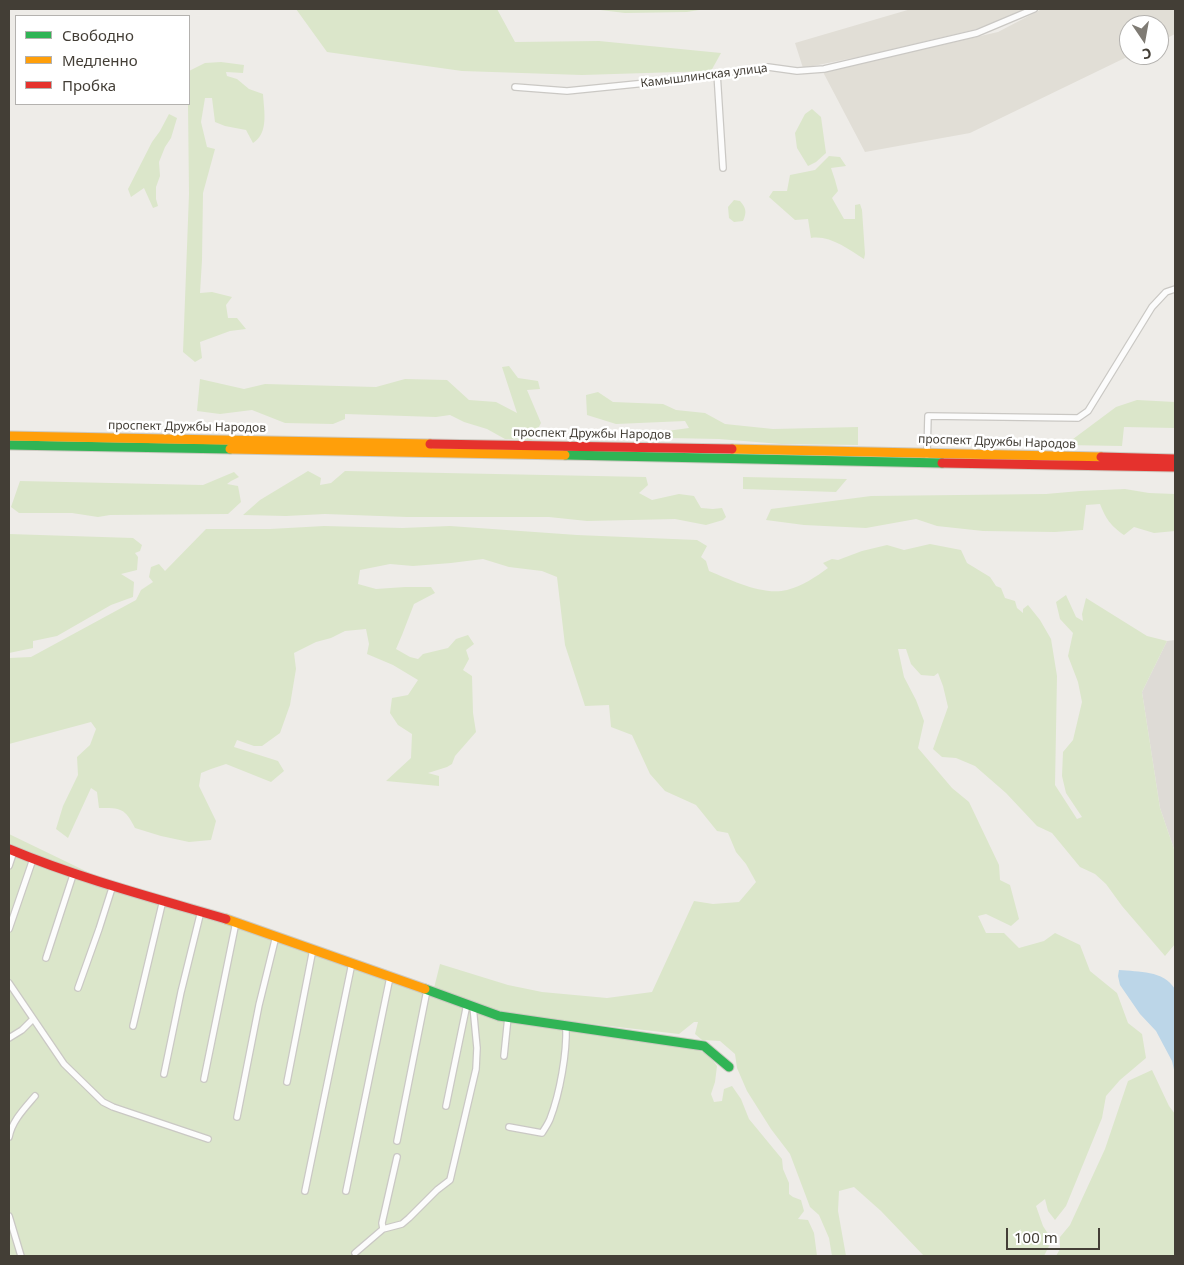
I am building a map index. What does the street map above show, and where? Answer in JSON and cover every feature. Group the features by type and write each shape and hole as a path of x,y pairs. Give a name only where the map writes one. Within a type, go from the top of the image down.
{"main road":[{"name":"проспект Дружбы Народов","path":"9,436 928,452 1175,459"},
{"name":"проспект Дружбы Народов","path":"9,445 1175,467"},
{"path":"11,850 113,885 236,922 500,1016 704,1046 729,1067"}],"street":[{"name":"Камышлинская улица","path":"515,87 567,91 666,81 768,67 797,71 824,69 977,34 1034,9"},
{"path":"717,73 723,168"},
{"path":"927,463 928,416 1078,418 1088,411 1152,307 1166,292 1175,289"},
{"path":"9,866 11,850"},
{"path":"9,928 33,859"},
{"path":"46,958 74,872"},
{"path":"78,988 113,885"},
{"path":"133,1026 163,900"},
{"path":"164,1074 181,992 201,911"},
{"path":"204,1079 236,922"},
{"path":"237,1117 259,1005 276,936"},
{"path":"287,1082 313,950"},
{"path":"305,1191 352,963"},
{"path":"346,1190 390,977"},
{"path":"9,983 64,1064 103,1102 208,1139"},
{"path":"398,1141 427,990"},
{"path":"446,1106 470,1005"},
{"path":"355,1253 383,1229 402,1224 450,1180 476,1069 477,1048 470,1005"},
{"path":"504,1056 508,1017"},
{"path":"9,1038 22,1030 33,1019"},
{"path":"509,1127 542,1133 550,1120 560,1084 567,1041 566,1026"},
{"path":"9,1137 10,1130 34,1096"},
{"path":"383,1229 382,1223 397,1157"},
{"path":"9,1216 21,1256"}],"shaded area":[{"path":"911,9 1025,9 989,26 868,55 803,68 795,43"},
{"path":"1042,9 1175,9 1175,34 1169,37 1169,15 1119,15 1119,61 970,133 865,152 823,72 998,32"},
{"path":"1175,640 1175,852 1160,808 1142,692 1167,641"}],"green space":[{"path":"296,9 497,9 515,42 599,41 721,53 711,71 582,75 462,71 327,52"},
{"path":"592,9 705,9 687,12 625,13"},
{"path":"221,62 244,65 243,73 226,72 227,76 237,79 249,89 263,94 264,121 261,134 253,143 246,130 215,122 212,98 205,98 201,122 207,147 215,149 203,193 200,293 212,292 232,297 226,305 228,318 237,318 246,329 230,331 200,342 202,358 195,362 183,352 189,194 188,105 190,105 190,70 205,63"},
{"path":"812,109 821,117 826,153 808,166 797,148 795,133 805,114"},
{"path":"169,114 177,118 171,138 159,162 160,176 156,187 158,206 153,208 144,188 131,197 128,189"},
{"path":"829,156 840,157 846,166 831,168 838,191 832,198 844,219 855,219 855,205 860,204 862,210 864,259 832,241 811,238 808,219 795,220 769,197 773,191 787,191 790,175 815,170"},
{"path":"734,200 740,201 745,208 743,221 734,222 729,218 728,207"},
{"path":"509,366 518,378 538,381 540,389 527,390 541,423 532,440 505,439 487,429 464,422 450,415 436,417 345,414 345,419 333,424 285,423 252,410 220,414 197,411 200,379 244,389 265,384 376,387 405,379 447,380 469,400 496,402 517,413 502,367"},
{"path":"598,392 613,402 663,404 676,410 705,413 725,424 773,429 858,427 858,445 781,444 719,439 668,438 667,431 689,428 685,421 616,424 587,415 586,395"},
{"path":"1137,400 1175,402 1175,428 1124,427 1122,446 1065,445 1116,407"},
{"path":"308,471 321,478 320,485 331,483 345,471 646,477 648,485 639,493 652,500 679,494 694,496 701,508 722,508 726,517 723,520 706,525 675,519 587,521 549,517 407,517 325,514 286,516 243,515 260,500"},
{"path":"234,472 239,477 227,484 238,486 241,502 228,514 110,515 98,517 72,513 19,513 11,507 20,481 203,485"},
{"path":"743,477 847,479 836,492 743,489"},
{"path":"1125,489 1149,493 1175,494 1175,531 1154,533 1134,527 1124,535 1109,521 1100,504 1086,505 1083,530 1055,532 983,531 937,526 916,519 866,528 804,525 766,520 771,509 871,496 1046,494"},
{"path":"324,526 402,528 450,526 577,535 697,540 707,546 701,557 706,561 709,571 737,583 768,591 787,590 803,584 828,568 823,563 832,559 838,560 862,551 887,545 904,550 930,544 961,550 967,563 990,577 996,586 1001,588 1005,598 1015,601 1017,608 1023,613 1023,609 1028,605 1040,620 1051,639 1057,676 1055,785 1077,819 1082,817 1066,793 1062,776 1063,752 1073,740 1082,702 1078,682 1068,656 1073,633 1060,619 1056,602 1066,595 1076,617 1083,621 1082,614 1086,598 1147,636 1167,641 1142,692 1160,808 1175,852 1175,944 1165,956 1122,906 1106,884 1095,874 1080,867 1052,833 1037,826 1006,793 975,766 956,758 942,757 933,749 948,707 943,686 938,673 934,676 921,675 911,664 906,649 898,649 904,677 924,721 918,748 952,788 969,802 999,865 1000,880 1010,885 1019,919 1011,926 986,914 978,916 986,933 1004,933 1019,948 1044,941 1055,933 1080,945 1090,971 1117,993 1128,1023 1142,1034 1146,1058 1120,1080 1106,1096 1102,1118 1066,1206 1055,1220 1048,1211 1045,1199 1036,1206 1043,1226 1052,1240 1044,1256 924,1256 881,1211 854,1187 839,1191 838,1211 846,1256 832,1256 829,1238 819,1215 810,1207 790,1154 771,1129 747,1091 737,1068 735,1054 720,1041 702,1040 695,1034 698,1022 694,1022 679,1034 557,1020 497,1011 434,988 440,964 508,985 542,992 607,998 652,992 694,901 713,904 739,902 756,882 746,864 736,852 728,833 717,831 696,805 665,791 650,774 632,735 611,727 609,705 585,706 565,645 557,577 542,571 509,567 483,559 413,566 390,564 360,570 358,584 376,589 431,587 435,593 414,604 396,649 418,659 423,654 448,648 456,639 468,635 474,644 466,650 469,659 463,670 472,676 473,713 476,732 455,756 452,764 428,773 439,776 439,786 386,781 411,758 412,734 398,725 390,713 392,698 408,695 418,680 393,665 367,654 369,644 366,629 345,631 294,653 296,669 290,705 280,733 262,746 254,746 237,740 234,747 278,761 284,771 271,782 226,764 201,773 199,786 216,821 211,840 189,842 135,828 122,810 99,808 97,792 91,788 68,838 56,829 63,806 78,775 77,757 90,745 96,729 91,722 9,744 9,658 31,657 136,600 141,590 153,582 149,577 151,567 159,564 165,571 206,529 270,529"},
{"path":"9,534 133,538 142,545 140,551 135,553 138,557 137,570 121,574 134,582 133,597 111,605 57,636 33,641 33,648 9,653"},
{"path":"9,834 100,878 492,1016 499,1021 512,1020 557,1027 563,1032 569,1029 698,1050 709,1055 717,1066 711,1094 714,1102 722,1101 724,1089 732,1086 741,1099 749,1119 782,1159 783,1169 789,1183 789,1194 801,1200 804,1211 798,1219 808,1220 814,1233 817,1256 9,1256"},
{"path":"1152,1070 1169,1106 1175,1114 1175,1256 1056,1256 1060,1249 1060,1237 1070,1225 1105,1149 1128,1081"}],"water":[{"path":"1119,970 1157,975 1164,978 1175,989 1175,1074 1172,1061 1156,1031 1140,1014 1120,985"}],"traffic: fast":[{"path":"9,445 230,449"},
{"path":"565,455 942,463"},
{"path":"425,989 499,1016 704,1046 729,1067"}],"traffic: slow":[{"path":"9,436 430,444"},
{"path":"230,449 565,455"},
{"path":"732,449 1101,457"},
{"path":"226,919 425,989"}],"traffic: jam":[{"path":"430,444 732,449"},
{"path":"1101,457 1175,459"},
{"path":"942,463 1175,467"},
{"path":"9,849 89,878 226,919"}]}
